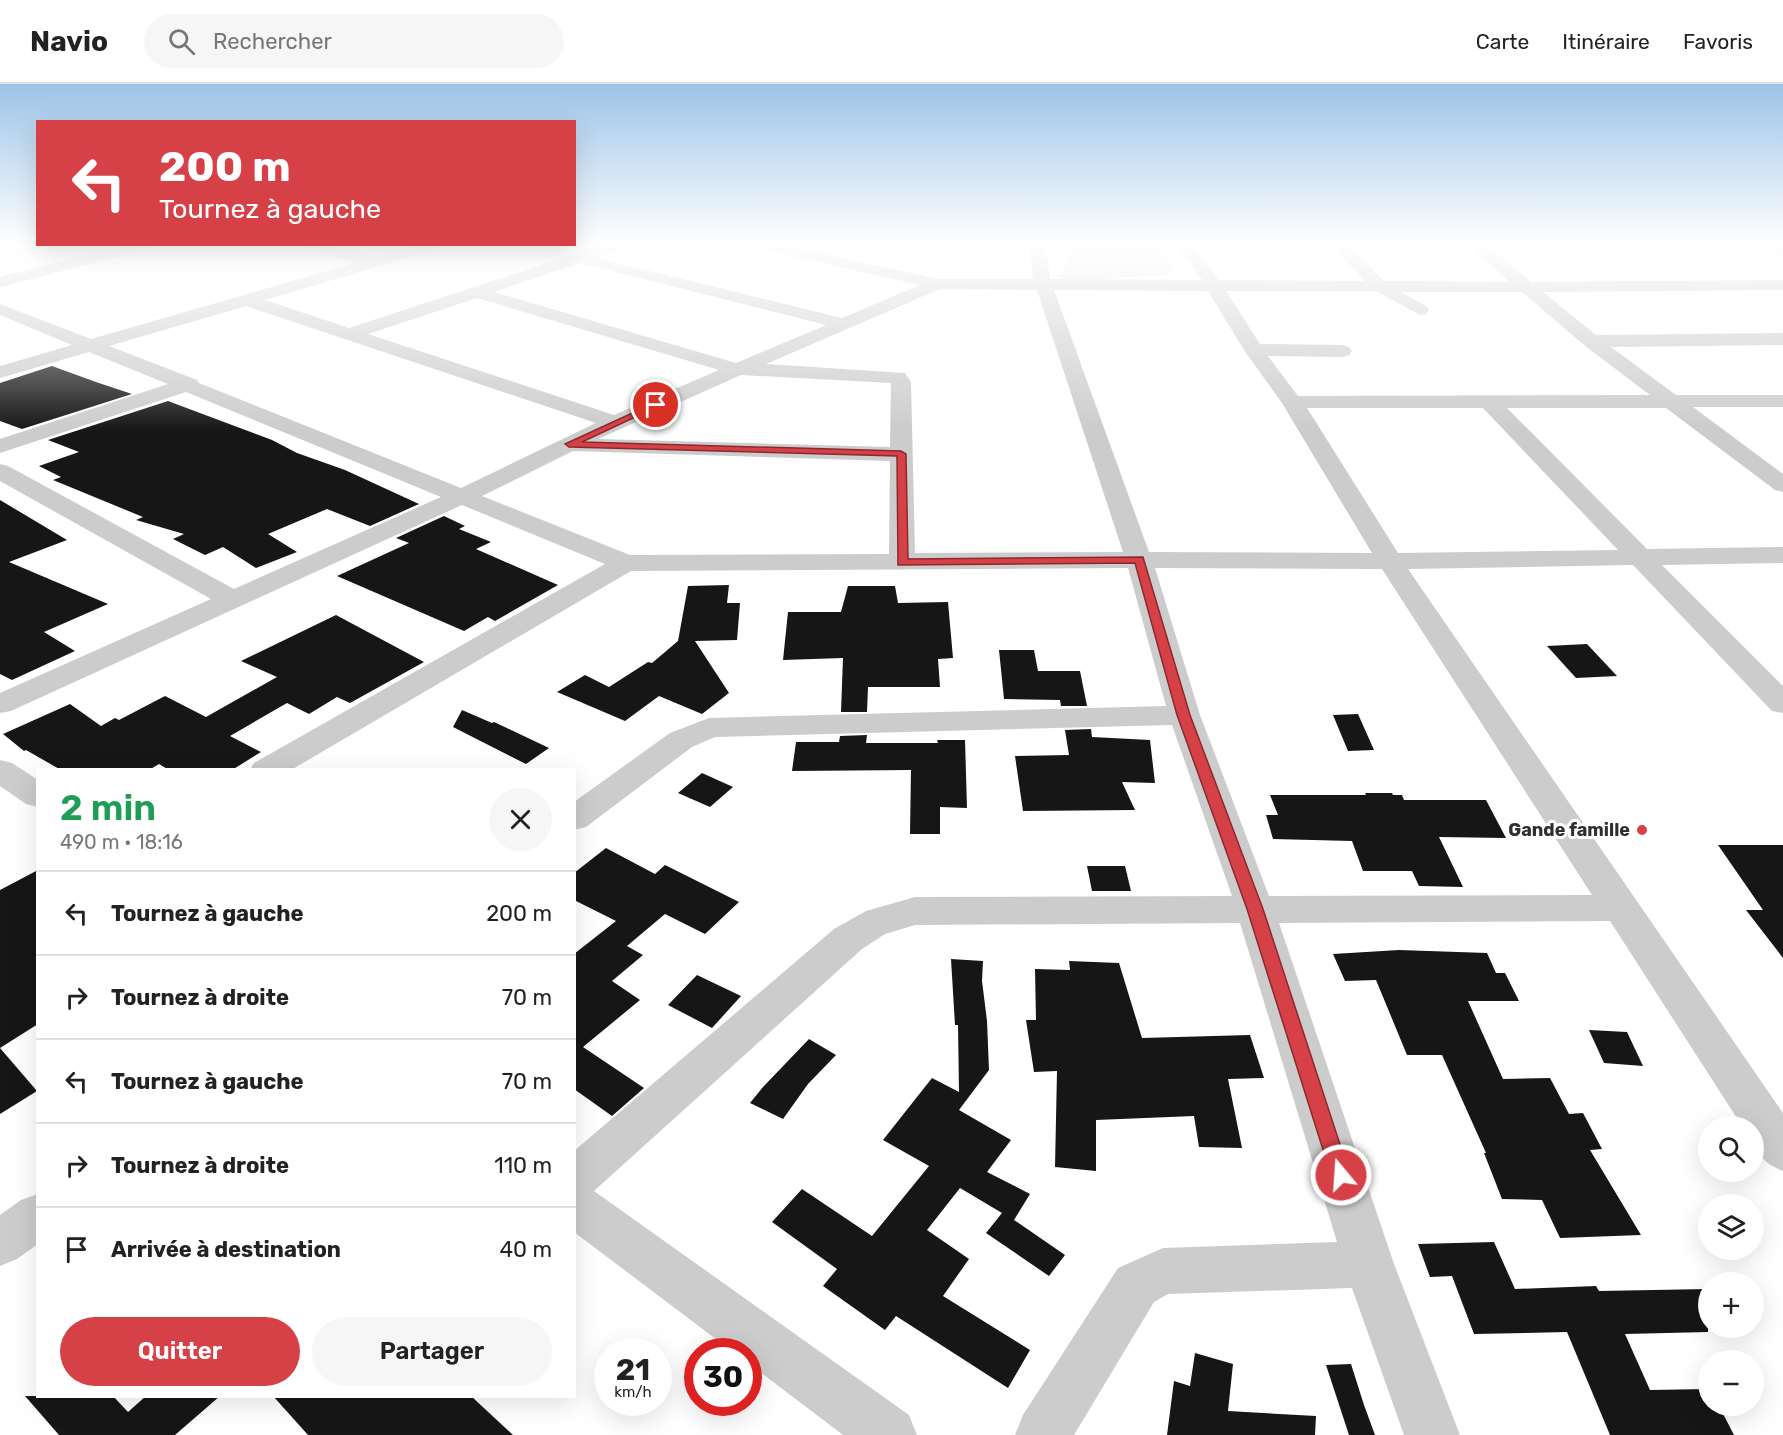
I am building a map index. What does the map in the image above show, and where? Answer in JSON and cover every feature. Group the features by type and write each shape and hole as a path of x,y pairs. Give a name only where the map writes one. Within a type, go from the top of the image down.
{"street":[{"path":"0,372 229,305"},
{"path":"263,305 615,422"},
{"path":"352,333 437,305"},
{"path":"520,305 736,369 898,377 901,382 902,562"},
{"path":"769,305 845,324"},
{"path":"0,704 463,496 615,422 890,305"},
{"path":"1051,305 1139,560 1184,715 1255,909 1369,1264 1432,1435"},
{"path":"1226,305 1254,350 1292,402 1390,561 1783,1151"},
{"path":"1412,305 1420,310"},
{"path":"1547,305 1783,485"},
{"path":"0,309 190,384 626,563 1390,561 1783,555"},
{"path":"1591,340 1783,339"},
{"path":"1254,350 1342,351"},
{"path":"1413,381 1445,401"},
{"path":"0,446 190,384"},
{"path":"1488,401 1783,704"},
{"path":"1292,402 1783,401"},
{"path":"569,444 901,454"},
{"path":"0,471 234,600"},
{"path":"269,768 626,563"},
{"path":"576,818 681,740 709,728 1184,715"},
{"path":"0,770 36,795"},
{"path":"576,1178 848,939 887,916 915,911 1622,908"},
{"path":"576,1205 889,1435"},
{"path":"0,1243 36,1216"},
{"path":"1043,1435 1136,1285 1149,1276 1163,1271 1369,1264"}],"building":[{"path":"52,366 132,394 22,429 0,421 0,383"},
{"path":"168,401 272,440 297,453 345,470 419,504 370,526 327,509 268,534 297,552 256,568 223,547 205,555 173,539 184,534 136,520 143,517 53,480 61,477 39,466 79,452 48,440"},
{"path":"0,500 67,540 9,562 108,604 44,632 75,651 12,680 0,674"},
{"path":"444,516 465,526 459,529 491,542 476,549 558,585 495,621 488,617 464,631 337,576 409,543 396,538"},
{"path":"729,585 727,603 740,603 737,640 695,641 729,693 702,714 659,696 625,721 557,692 585,675 609,687 648,662 652,663 678,641 688,586"},
{"path":"848,586 895,586 898,603 948,602 953,658 938,659 940,687 868,687 867,712 841,712 843,658 783,660 788,612 841,612"},
{"path":"336,615 424,662 350,703 337,697 309,714 287,703 230,736 261,752 235,768 166,768 159,764 152,768 58,768 24,751 3,734 70,704 101,726 115,718 119,720 165,696 206,717 277,677 241,661"},
{"path":"1587,644 1617,676 1576,678 1547,646"},
{"path":"999,650 1034,650 1038,671 1080,671 1087,706 1061,706 1060,700 1004,699"},
{"path":"462,710 494,722 549,748 526,764 453,727"},
{"path":"1358,714 1374,750 1348,751 1333,715"},
{"path":"1091,729 1092,737 1150,740 1155,783 1122,782 1135,810 1023,811 1015,756 1069,755 1065,730"},
{"path":"867,735 866,743 938,743 937,740 965,740 967,808 940,807 940,834 910,834 911,770 792,771 796,742 839,742 840,736"},
{"path":"702,773 733,787 710,807 678,793"},
{"path":"1365,793 1392,793 1402,795 1404,800 1486,800 1506,838 1439,837 1463,887 1419,886 1412,871 1363,871 1352,841 1273,839 1266,815 1278,815 1270,795 1366,795"},
{"path":"1718,845 1783,845 1783,958 1746,910 1763,910"},
{"path":"606,848 655,874 665,865 739,902 705,934 665,914 627,946 643,955 612,981 640,1000 583,1047 644,1088 612,1116 576,1090 576,952 616,921 576,901 576,871"},
{"path":"1087,866 1125,866 1131,891 1092,891"},
{"path":"36,871 36,1025 0,1048 0,890"},
{"path":"1399,950 1487,953 1496,973 1505,973 1519,1001 1468,1001 1503,1079 1550,1078 1569,1114 1583,1113 1602,1149 1590,1150 1641,1235 1560,1238 1542,1200 1502,1199 1484,1153 1486,1153 1442,1055 1407,1055 1376,980 1345,981 1333,954"},
{"path":"951,959 983,961 982,981 987,1021 989,1070 959,1110 1011,1140 987,1172 1030,1194 1014,1220 1065,1255 1049,1276 986,1233 1002,1213 960,1188 927,1230 969,1259 943,1296 1030,1350 1008,1388 896,1316 885,1330 823,1286 837,1269 772,1222 802,1189 872,1236 929,1166 883,1140 932,1078 959,1092 958,1025 955,1025"},
{"path":"1069,961 1119,963 1142,1038 1250,1035 1264,1078 1228,1079 1242,1148 1199,1147 1194,1116 1096,1120 1096,1171 1055,1167 1057,1071 1034,1072 1026,1020 1036,1020 1035,969 1070,970"},
{"path":"697,975 741,996 712,1028 668,1005"},
{"path":"1589,1030 1627,1032 1643,1066 1604,1063"},
{"path":"809,1039 836,1055 808,1084 783,1119 750,1103 763,1087"},
{"path":"0,1048 36,1092 0,1114"},
{"path":"1494,1242 1515,1289 1596,1286 1599,1291 1698,1289 1698,1332 1625,1334 1650,1390 1698,1389 1698,1416 1724,1416 1734,1435 1610,1435 1567,1332 1474,1334 1452,1276 1430,1277 1418,1244"},
{"path":"1195,1353 1233,1364 1228,1411 1316,1416 1315,1435 1167,1435 1174,1381 1190,1386"},
{"path":"1351,1364 1375,1435 1349,1435 1326,1365"},
{"path":"25,1396 115,1398 128,1412 144,1398 218,1398 175,1435 59,1435"},
{"path":"275,1398 473,1398 513,1435 308,1435"}],"place":[{"name":"Gande famille","path":"1642,830"}],"route":[{"path":"656,405 569,444 901,454 902,562 1139,560 1184,715 1255,909 1341,1175"}]}
